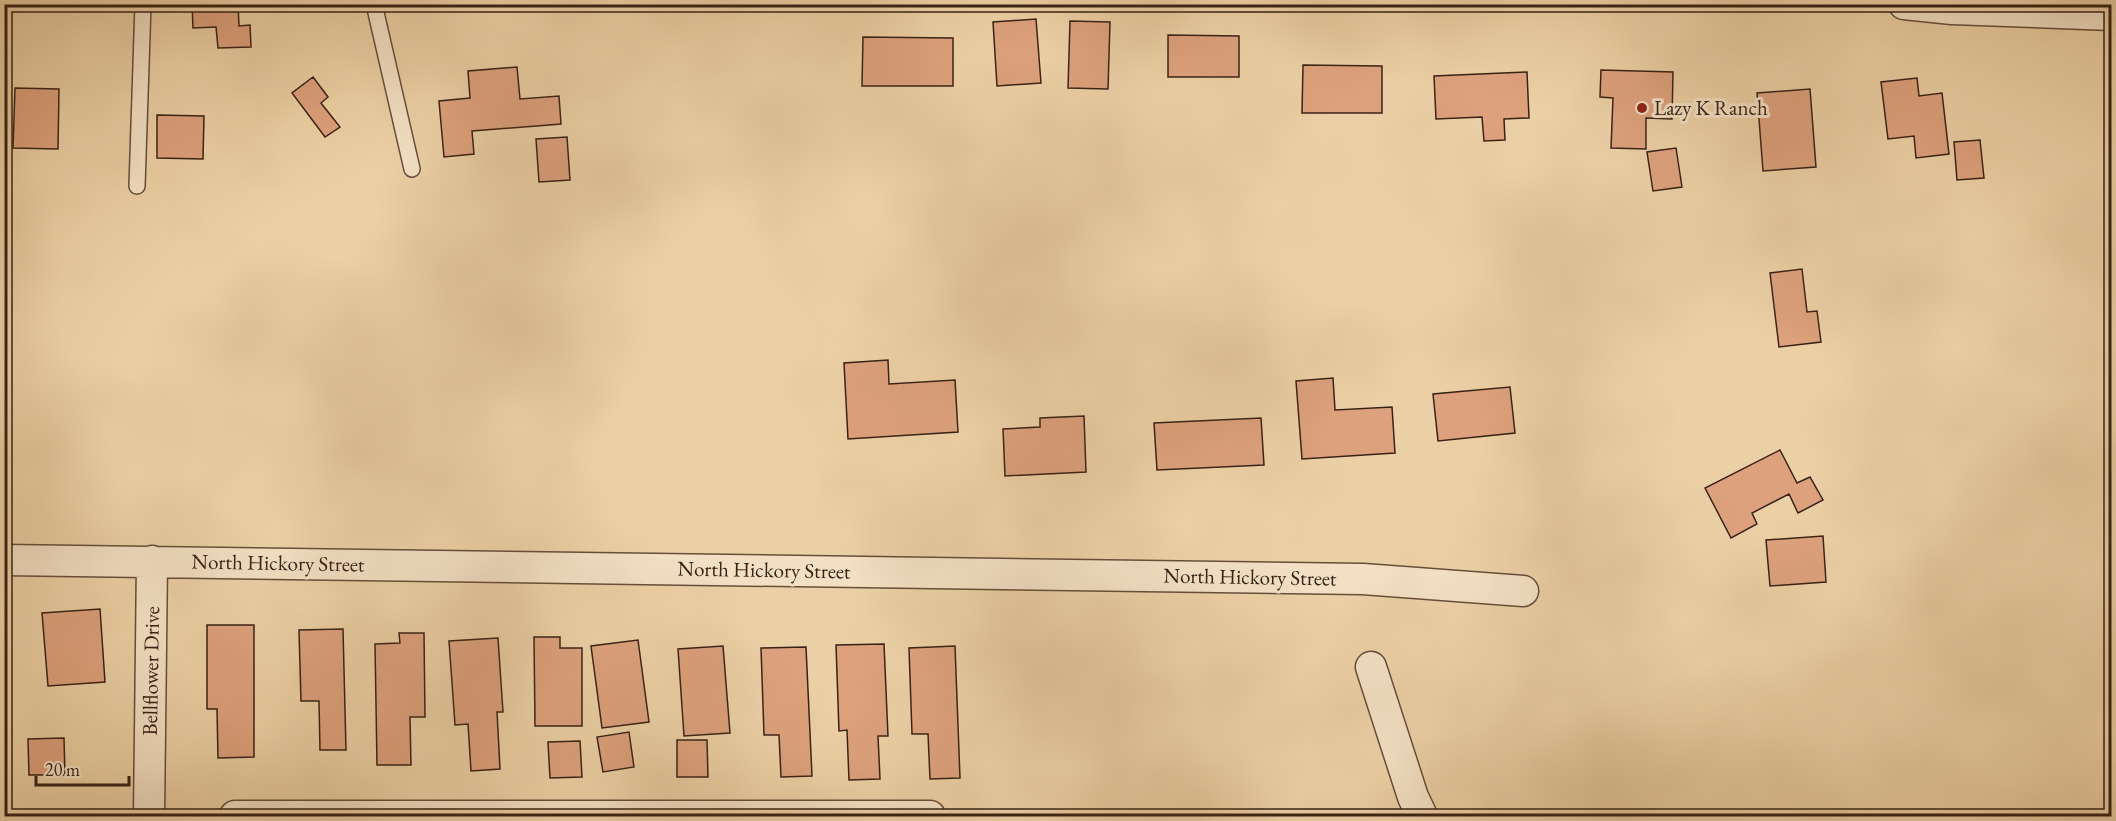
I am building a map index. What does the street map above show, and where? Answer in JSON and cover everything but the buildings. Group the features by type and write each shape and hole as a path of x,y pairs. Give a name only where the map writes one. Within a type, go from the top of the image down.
{"street":[{"path":"1904,4 1952,9 2063,9 2112,15"},
{"name":"North Hickory Street","path":"4,560 1363,579 1523,591"},
{"name":"Bellflower Drive","path":"149,816 152,561"},
{"path":"1371,667 1413,797 1422,816"},
{"path":"235,816 925,816"}],"lane":[{"path":"137,186 143,4"},
{"path":"374,4 412,169"}],"place":[{"name":"Lazy K Ranch","path":"1642,108"}]}
